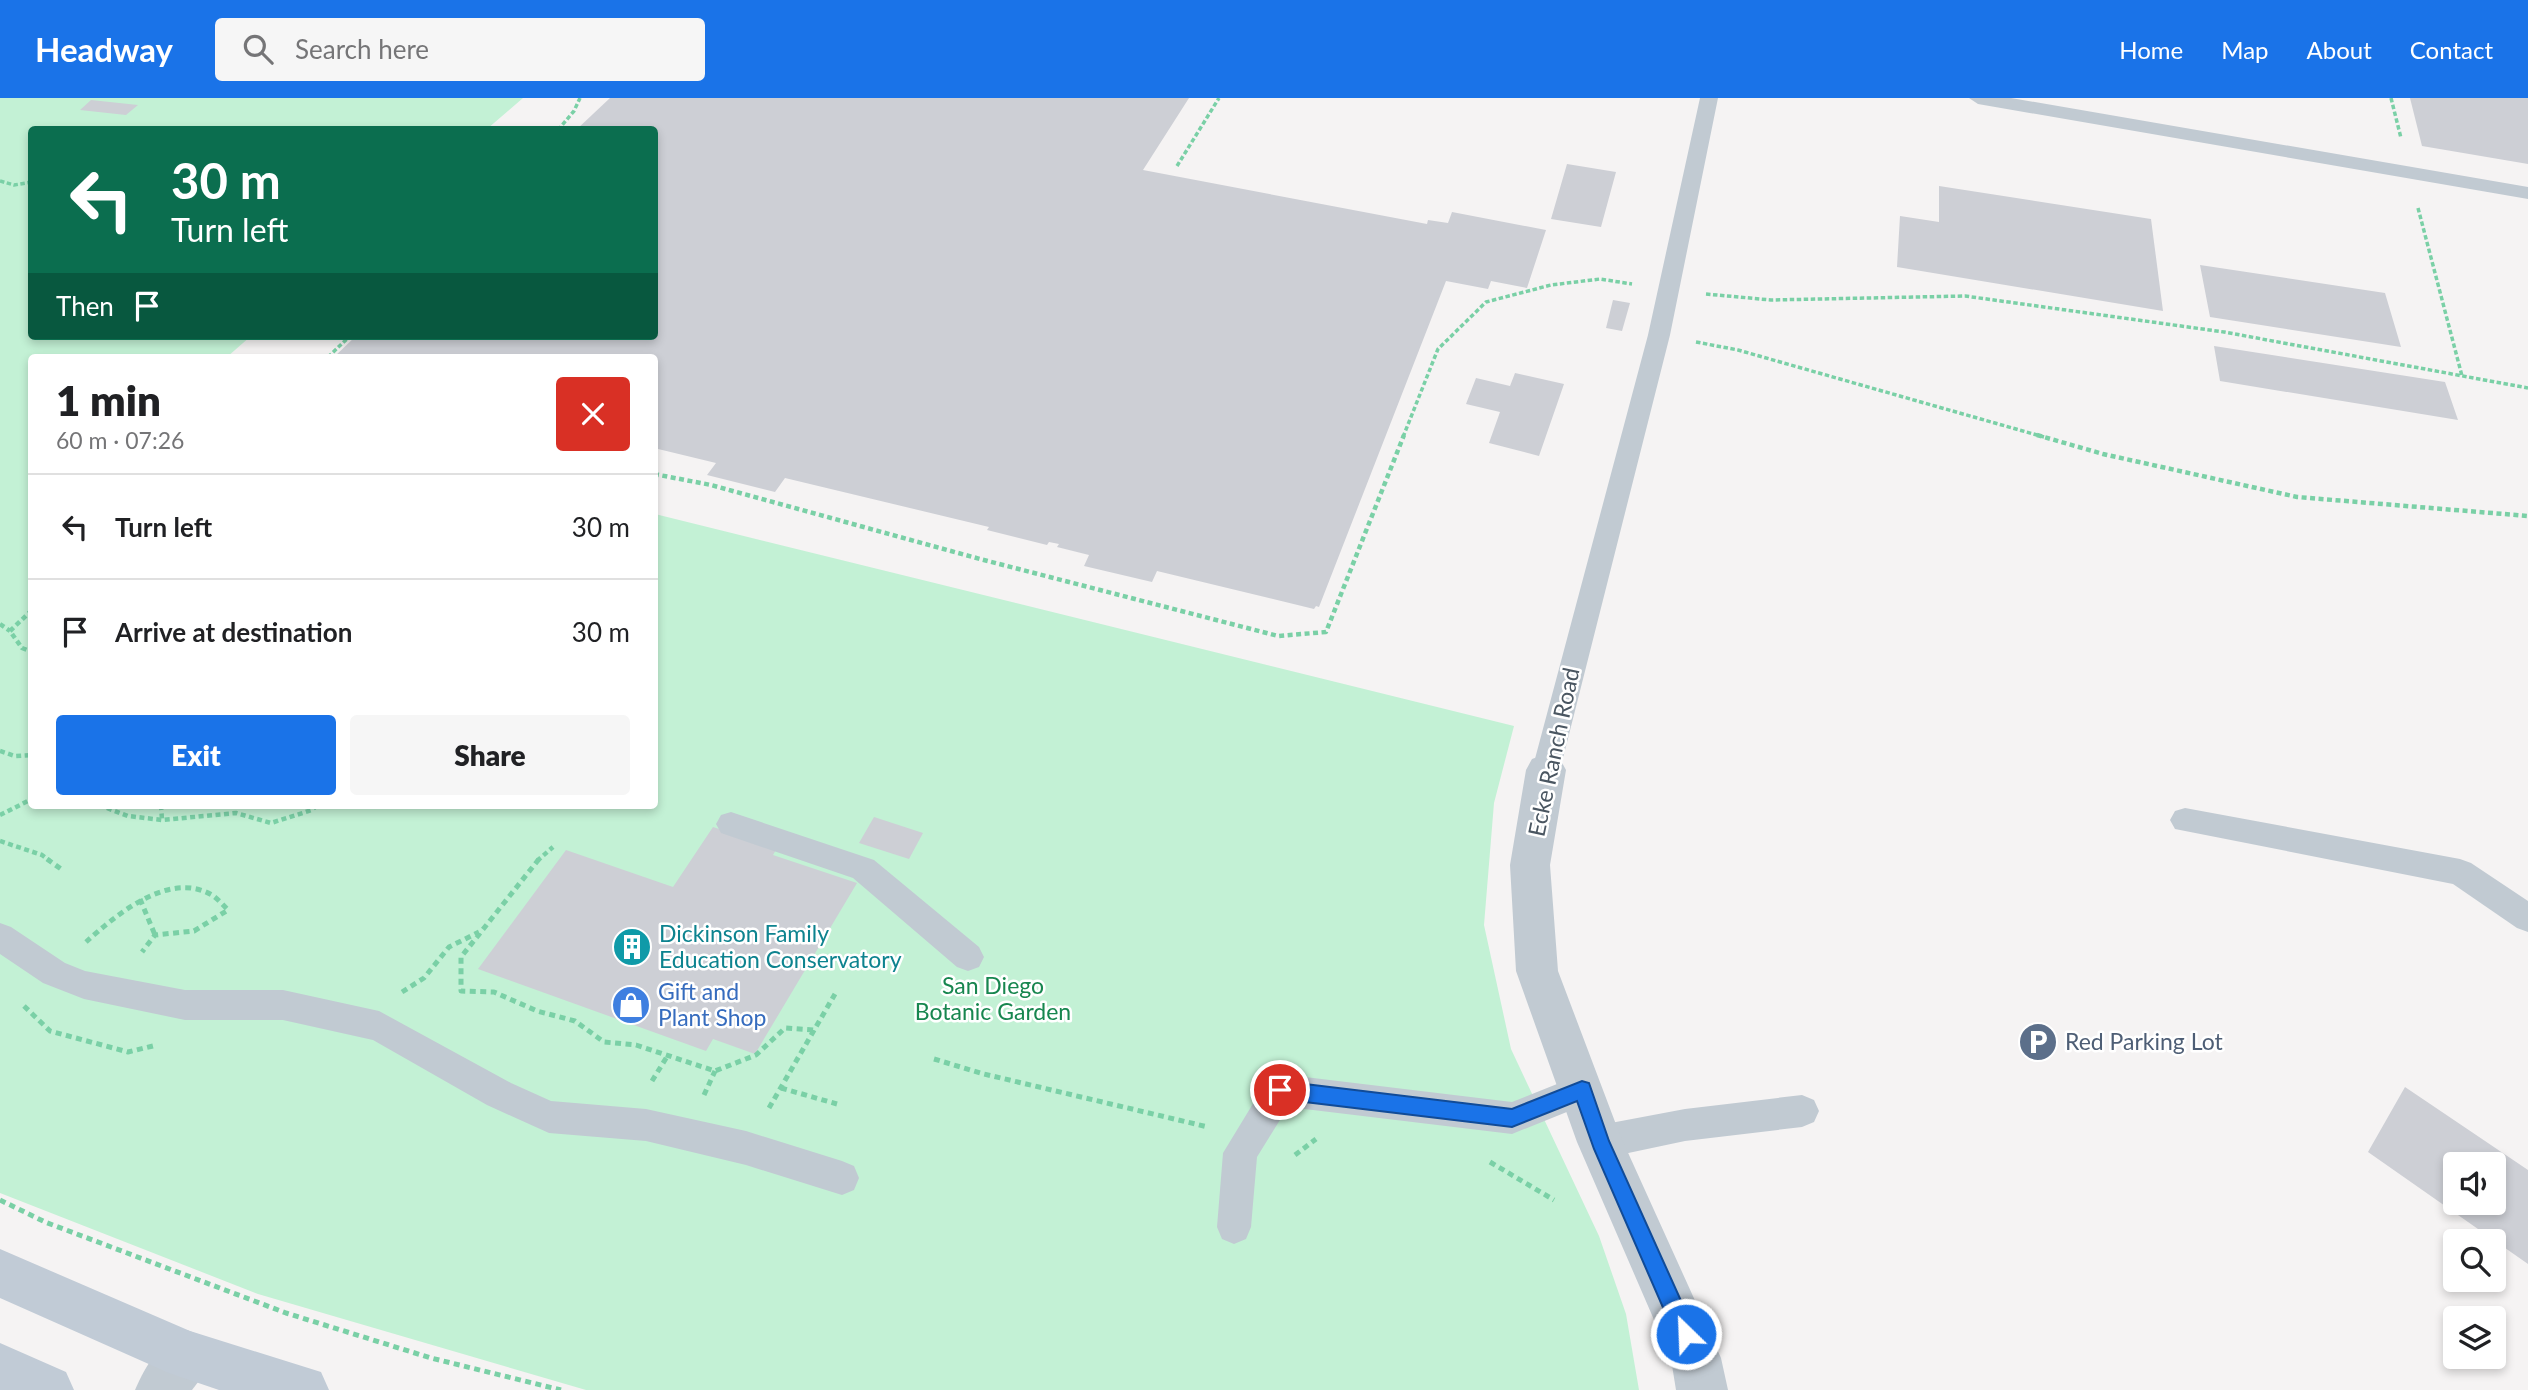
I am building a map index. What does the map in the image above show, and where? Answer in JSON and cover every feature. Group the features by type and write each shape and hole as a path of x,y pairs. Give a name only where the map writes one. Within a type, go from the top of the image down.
{"main road":[{"path":"0,1273 174,1373 303,1390"},
{"path":"0,1368 48,1390"}],"street":[{"name":"Ecke Ranch Road","path":"1546,770 1530,865 1537,971 1600,1142 1696,1358 1702,1390"}],"lane":[{"name":"Ecke Ranch Road","path":"1546,770 1659,335 1709,98"},
{"path":"1978,98 2528,193"},
{"path":"2185,820 2460,872 2528,918"},
{"path":"731,824 863,869 968,957"},
{"path":"0,937 54,973 84,985 185,1004 283,1005 356,1020 379,1026 499,1094 549,1117 606,1124 646,1125 746,1148 842,1178"},
{"path":"1234,1227 1240,1153 1280,1090 1512,1118 1582,1090"},
{"path":"1600,1142 1685,1125 1802,1111"}],"path":[{"path":"561,126 574,111 580,98"},
{"path":"1177,166 1219,98"},
{"path":"2409,173 2462,376"},
{"path":"0,181 14,184 28,182"},
{"path":"658,475 710,485 980,559 1278,636 1326,632 1438,349 1486,302 1550,285 1600,279 1668,291 1771,300 1965,296 2224,332 2528,388"},
{"path":"1659,335 1738,350 2103,454 2297,497 2528,516"},
{"path":"331,354 346,340"},
{"path":"10,631 28,614"},
{"path":"0,624 10,631 22,648 28,650"},
{"path":"0,751 15,756 28,755"},
{"path":"0,815 28,801"},
{"path":"109,809 128,817 162,820 236,813 271,823 313,809"},
{"path":"161,809 162,820"},
{"path":"0,841 42,855 61,869"},
{"path":"553,847 541,856 461,957 461,990 494,992 537,1011 575,1021 604,1042 636,1045 715,1071 756,1055 785,1028 814,1030"},
{"path":"140,899 155,935"},
{"path":"356,1020 424,978 449,947 480,932"},
{"path":"746,1148 835,994"},
{"path":"934,1059 984,1074 1214,1129"},
{"path":"781,1088 837,1104"},
{"path":"0,1200 45,1222 286,1313 431,1359 561,1390"}],"green space":[{"name":"San Diego Botanic Garden","path":"0,98 523,98 490,126 28,126 28,340 246,340 230,354 28,354 28,809 658,809 658,515 1514,726 1494,803 1484,925 1511,1049 1599,1236 1626,1314 1639,1390 586,1390 258,1294 0,1193"}],"building":[{"path":"610,98 1189,98 1143,170 1427,224 1428,220 1448,223 1452,212 1546,230 1527,288 1491,281 1488,289 1446,281 1319,607 1314,609 1157,571 1152,582 1084,566 1089,555 1057,547 1059,544 1049,542 1047,545 987,530 989,527 785,478 775,492 707,475 716,463 658,449 658,354 337,354 352,340 658,340 658,126 580,126"},
{"path":"2410,98 2528,98 2528,164 2422,146"},
{"path":"91,100 138,105 126,115 80,110"},
{"path":"1567,164 1616,172 1601,227 1551,219"},
{"path":"1939,186 2151,219 2163,311 1897,267 1900,216 1939,222"},
{"path":"2200,265 2385,293 2401,347 2210,317"},
{"path":"1613,300 1630,303 1622,331 1606,328"},
{"path":"2214,346 2445,382 2458,420 2220,381"},
{"path":"1515,373 1564,384 1539,456 1489,443 1500,412 1466,404 1476,378 1510,386"},
{"path":"874,817 923,833 909,859 859,843"},
{"name":"Dickinson Family Education Conservatory","path":"713,827 777,848 773,855 857,883 755,1054 713,1039 706,1051 478,969 566,850 673,887"},
{"path":"2405,1087 2501,1152 2443,1152 2443,1204 2368,1152"},
{"path":"2506,1155 2528,1170 2528,1264 2506,1249 2506,1229 2478,1229 2458,1215 2506,1215"}],"place":[{"name":"Dickinson Family Education Conservatory","path":"632,947"},
{"name":"Gift and Plant Shop","path":"631,1005"},
{"name":"Red Parking Lot","path":"2038,1042"}],"route":[{"path":"1280,1090 1512,1118 1582,1090 1600,1142 1686,1334"}]}
